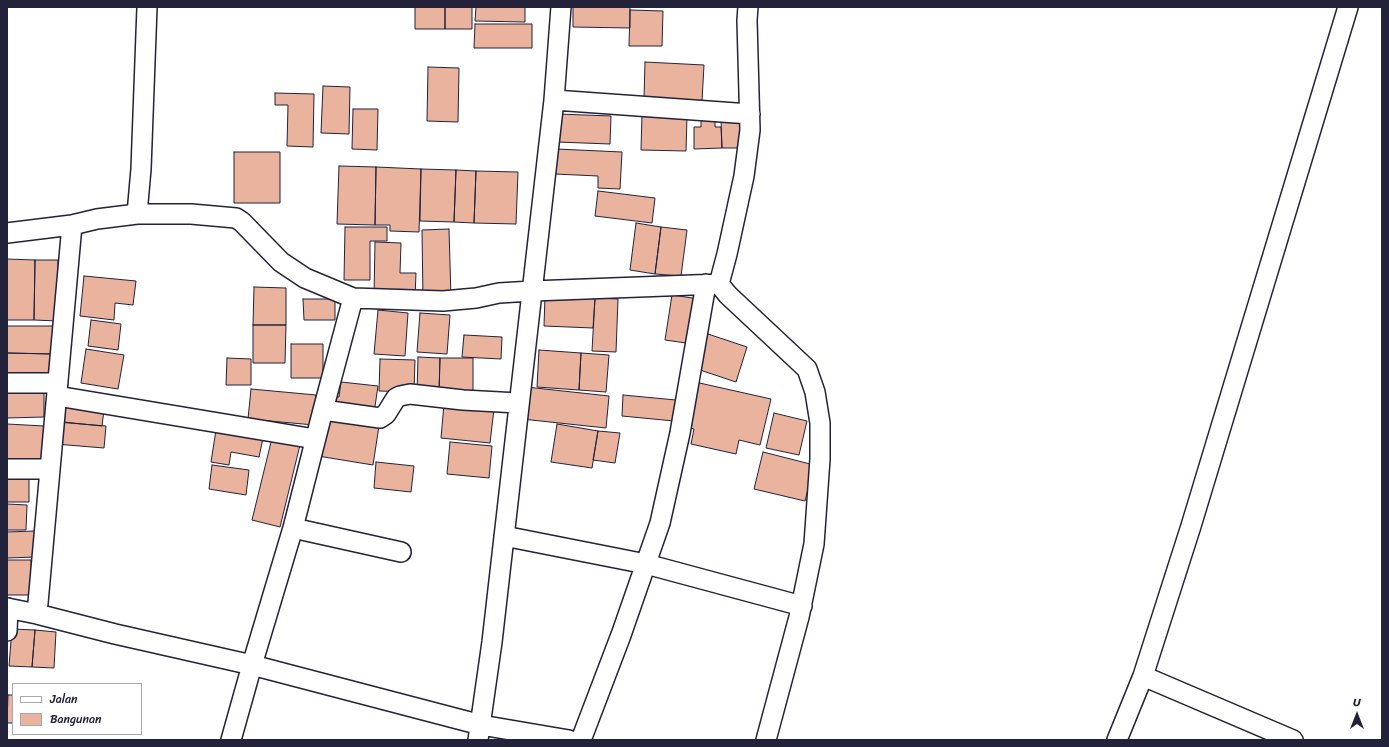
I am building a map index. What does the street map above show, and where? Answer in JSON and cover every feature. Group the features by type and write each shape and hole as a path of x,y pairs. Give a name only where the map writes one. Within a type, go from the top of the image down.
{"street":[{"path":"137,214 141,169 147,7"},
{"path":"480,733 554,100 561,7"},
{"path":"581,740 621,635 660,522 712,284 727,254 744,176 750,130 747,20 748,7"},
{"path":"1117,740 1143,676 1191,526 1348,7"},
{"path":"554,100 750,114"},
{"path":"7,233 72,225 97,219 137,214 191,214 236,218 242,222 281,262 305,278 353,298 443,301 476,298 499,293 712,284 728,295 806,369 815,392 820,423 820,459 814,544 802,606 766,740"},
{"path":"37,614 72,225"},
{"path":"232,740 252,665 293,528 353,298"},
{"path":"7,383 58,389 315,439"},
{"path":"323,410 380,418 386,414 396,398 410,394 462,400 518,403"},
{"path":"7,469 49,469"},
{"path":"293,528 401,552"},
{"path":"504,536 646,564 802,606"},
{"path":"7,632 8,608 252,665 480,733 569,740"},
{"path":"1143,676 1293,740"}],"building":[{"path":"415,7 445,7 445,29 415,29"},
{"path":"445,7 472,7 472,29 445,29"},
{"path":"476,7 525,7 525,22 475,21"},
{"path":"573,7 630,7 630,28 573,27"},
{"path":"630,10 663,11 662,46 629,46"},
{"path":"475,24 532,24 532,48 474,48"},
{"path":"645,62 704,65 702,101 644,99"},
{"path":"428,67 459,68 458,122 427,121"},
{"path":"323,86 350,87 349,134 321,133"},
{"path":"275,93 314,94 313,147 287,146 288,105 275,105"},
{"path":"353,109 378,109 377,150 352,149"},
{"path":"558,114 611,116 610,144 557,142"},
{"path":"642,115 687,116 686,151 641,150"},
{"path":"701,118 715,118 715,127 721,127 722,148 694,149 694,127 701,127"},
{"path":"721,119 740,119 740,148 722,148"},
{"path":"556,149 622,152 620,189 598,188 598,176 555,174"},
{"path":"234,152 280,152 280,203 234,203"},
{"path":"339,166 376,167 375,225 337,224"},
{"path":"376,167 421,169 419,232 390,231 390,225 375,225"},
{"path":"421,169 456,170 454,222 420,221"},
{"path":"456,170 476,171 474,223 454,222"},
{"path":"476,171 518,172 516,224 474,223"},
{"path":"598,191 655,198 652,223 595,216"},
{"path":"636,223 661,227 655,274 630,270"},
{"path":"345,227 387,227 387,241 370,241 370,280 344,280"},
{"path":"661,227 687,230 681,276 655,274"},
{"path":"449,229 451,298 423,299 422,230"},
{"path":"375,242 401,243 400,273 416,273 415,298 374,296"},
{"path":"7,259 35,260 34,320 7,320"},
{"path":"35,260 58,260 58,321 34,320"},
{"path":"84,276 136,281 133,305 115,303 114,320 80,316"},
{"path":"254,287 286,288 286,325 253,325"},
{"path":"672,295 699,299 693,344 665,340"},
{"path":"545,296 595,298 593,328 544,326"},
{"path":"595,298 618,299 616,352 592,351"},
{"path":"303,299 335,299 335,320 304,320"},
{"path":"378,310 408,313 405,356 374,354"},
{"path":"420,313 450,315 447,354 417,352"},
{"path":"91,320 121,324 118,350 88,346"},
{"path":"253,325 286,325 285,363 253,363"},
{"path":"7,326 53,326 53,354 7,353"},
{"path":"708,334 747,347 736,382 697,369"},
{"path":"464,335 502,337 501,359 462,357"},
{"path":"291,344 323,344 323,378 291,378"},
{"path":"86,349 124,355 118,389 81,383"},
{"path":"539,350 581,353 579,390 537,387"},
{"path":"7,353 53,354 53,379 7,379"},
{"path":"581,353 609,355 606,392 579,390"},
{"path":"418,357 440,358 439,393 417,393"},
{"path":"227,358 251,359 251,385 226,385"},
{"path":"440,358 473,358 473,394 439,393"},
{"path":"380,359 415,360 414,392 379,391"},
{"path":"341,382 378,386 374,413 327,408 329,396 339,397"},
{"path":"695,382 771,399 760,445 739,440 736,454 691,444 694,429 685,427"},
{"path":"526,387 609,396 606,428 522,419"},
{"path":"251,389 316,395 314,425 248,419"},
{"path":"7,391 44,391 44,417 7,418"},
{"path":"623,395 676,400 674,421 622,416"},
{"path":"444,404 494,409 490,443 441,438"},
{"path":"65,407 104,410 102,426 63,422"},
{"path":"774,413 807,421 799,455 766,448"},
{"path":"324,418 379,426 373,465 318,456"},
{"path":"57,422 106,426 104,448 55,444"},
{"path":"7,424 44,426 42,465 7,463"},
{"path":"557,424 598,431 592,468 551,462"},
{"path":"216,430 263,438 259,457 231,452 229,465 211,462"},
{"path":"598,431 620,433 615,463 593,460"},
{"path":"272,438 300,445 280,527 252,520"},
{"path":"450,442 492,446 489,478 447,474"},
{"path":"763,452 814,465 805,501 754,489"},
{"path":"376,462 414,466 411,492 374,488"},
{"path":"212,465 249,470 246,495 209,489"},
{"path":"7,475 29,475 29,502 7,502"},
{"path":"7,504 27,505 26,530 7,530"},
{"path":"35,531 36,557 7,558 7,532"},
{"path":"7,560 31,560 32,595 7,595"},
{"path":"12,629 35,630 32,667 9,666"},
{"path":"35,630 56,632 54,668 32,667"},
{"path":"8,695 12,695 12,723 7,723"}]}
